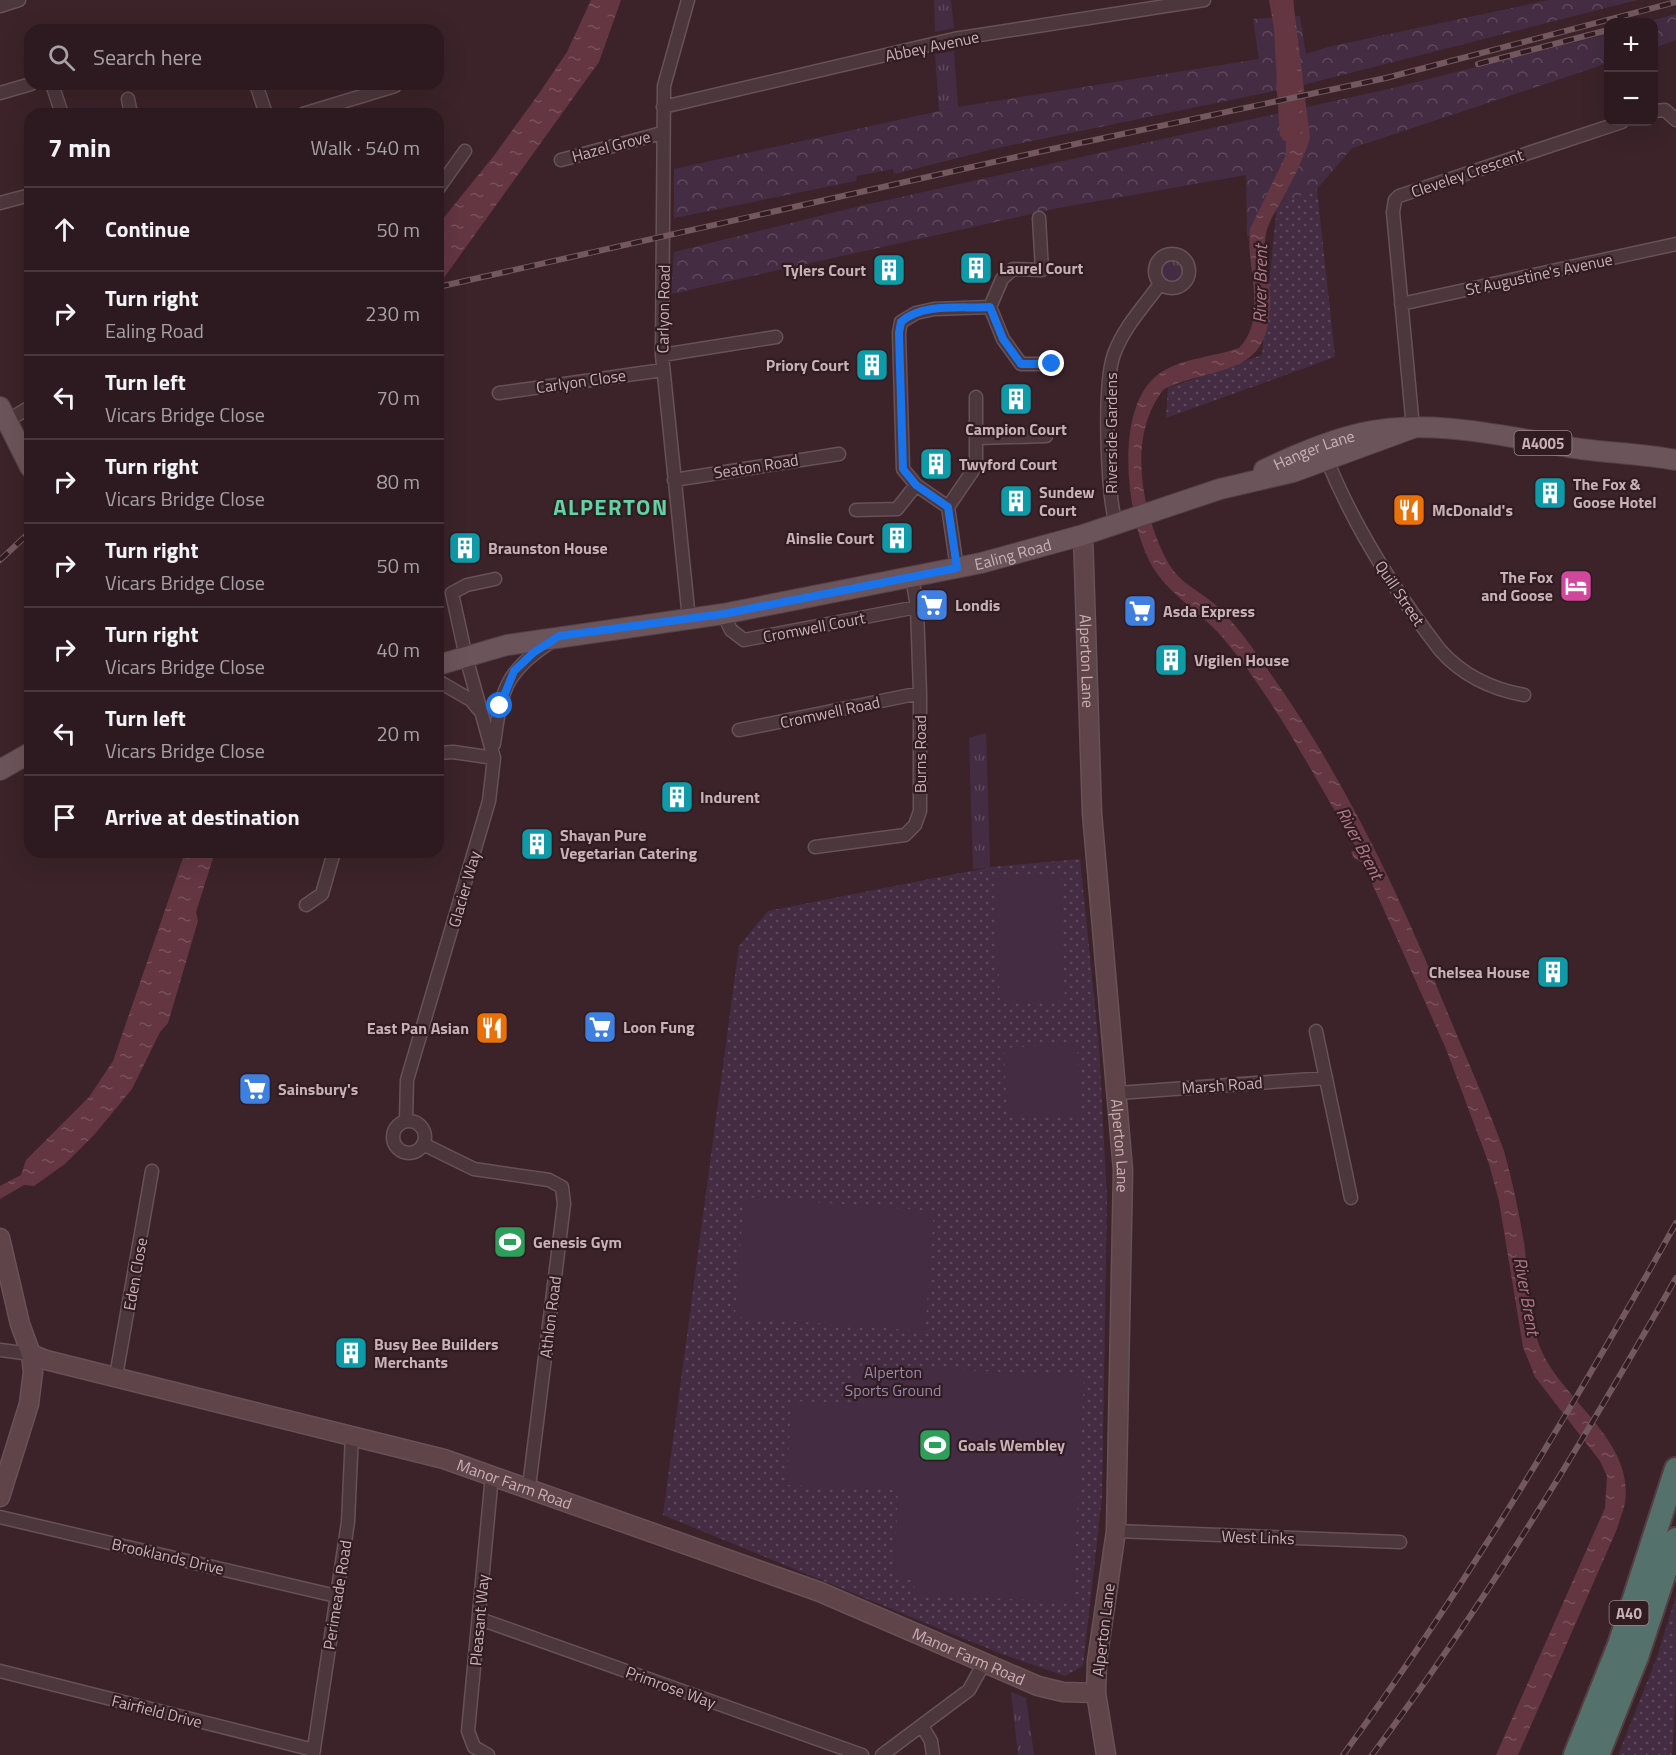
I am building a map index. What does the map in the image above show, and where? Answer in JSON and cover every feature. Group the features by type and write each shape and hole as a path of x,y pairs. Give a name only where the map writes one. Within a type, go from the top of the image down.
{"highway":[{"name":"A40","path":"1575,1755 1619,1645 1676,1469"},
{"name":"A40","path":"1598,1755 1637,1657 1676,1539"}],"main road":[{"path":"4,414 24,456"},
{"name":"Hanger Lane","path":"1162,508 1324,453 1364,433 1413,428 1491,434 1602,452 1675,459"},
{"name":"Ealing Road","path":"444,663 507,645 559,636 689,620 957,568 1083,535 1162,508"},
{"path":"0,756 24,743"},
{"path":"0,770 24,756"}],"street":[{"path":"0,6 19,0"},
{"name":"Carlyon Road","path":"688,0 668,67 663,107 662,355 689,620"},
{"name":"Abbey Avenue","path":"663,107 954,39 1204,0"},
{"path":"0,93 24,86"},
{"path":"54,90 60,108"},
{"path":"258,90 264,108"},
{"path":"323,108 382,90"},
{"path":"128,99 130,108"},
{"path":"1658,111 1665,110 1676,120"},
{"name":"Cleveley Crescent","path":"1413,428 1393,212 1395,200 1399,196 1610,126"},
{"name":"Hazel Grove","path":"561,160 662,133"},
{"path":"444,181 465,151"},
{"path":"0,203 24,197"},
{"path":"1039,218 1042,270 1013,269 1002,279 990,307 1003,339 1021,364 1052,364"},
{"name":"St Augustine's Avenue","path":"1401,304 1676,244"},
{"name":"Riverside Gardens","path":"1123,522 1111,506 1109,473 1111,367 1126,329 1160,284"},
{"path":"948,507 916,485 903,469 899,333 901,322 916,313 934,309 990,307"},
{"path":"662,355 776,337"},
{"name":"Carlyon Close","path":"499,393 663,369"},
{"path":"957,568 948,507 973,473 978,438 976,397"},
{"path":"4,414 24,409"},
{"path":"978,438 1046,436"},
{"name":"Quill Street","path":"1324,453 1353,518 1373,554 1440,650 1451,662 1473,678 1506,691 1524,695"},
{"name":"Seaton Road","path":"674,480 839,454"},
{"path":"856,510 897,509 916,485"},
{"name":"Alperton Lane","path":"1083,535 1092,813 1118,1093 1123,1233 1116,1531 1097,1655 1096,1693 1106,1755"},
{"name":"Burns Road","path":"815,847 905,835 915,825 920,810 921,693 917,607 912,577"},
{"name":"Glacier Way","path":"406,1120 407,1080 489,801 494,755 466,657 452,593 467,585 495,579"},
{"name":"Cromwell Court","path":"723,614 731,630 744,640 917,607"},
{"path":"444,753 494,755 500,706 509,680 523,661 559,636"},
{"path":"444,684 471,700 484,717"},
{"name":"Cromwell Road","path":"739,730 921,693"},
{"path":"306,905 322,894 332,858"},
{"path":"1316,1031 1351,1198"},
{"name":"Marsh Road","path":"1118,1093 1326,1078"},
{"path":"406,1120 416,1122 423,1128 423,1144 412,1153 404,1152 395,1146 392,1134 398,1124 406,1120"},
{"name":"Athlon Road","path":"423,1144 474,1169 549,1180 562,1187 564,1204 529,1487"},
{"name":"Eden Close","path":"116,1376 152,1172"},
{"path":"0,1238 20,1324 31,1354 33,1372 29,1404 0,1497"},
{"path":"0,1350 31,1354"},
{"name":"Manor Farm Road","path":"31,1354 46,1360 444,1458 820,1592 984,1663 1055,1690 1096,1693"},
{"name":"Perimeade Road","path":"314,1753 348,1522 352,1434"},
{"name":"Pleasant Way","path":"488,1755 474,1747 468,1731 492,1475"},
{"name":"Brooklands Drive","path":"0,1517 336,1596"},
{"name":"West Links","path":"1116,1531 1400,1542"},
{"name":"Primrose Way","path":"480,1619 862,1755"},
{"path":"882,1755 969,1690 984,1663"},
{"name":"Fairfield Drive","path":"0,1671 314,1753"},
{"path":"922,1726 931,1741 933,1755"}],"green space":[{"path":"934,0 951,0 954,28 935,32"},
{"path":"1549,0 1637,0 1303,85 993,149 894,174 893,169 857,176 856,181 674,218 674,169 958,107 1259,59 1253,19 1300,16 1306,54 1328,47"},
{"path":"1676,14 1676,40 1658,47 1658,19"},
{"path":"1604,35 1604,64 1352,148 1317,189 1277,205 1247,237 1246,175 1058,208 671,294 674,252 860,206 1393,88"},
{"path":"954,51 958,107 939,111 935,54"},
{"path":"1317,189 1335,357 1166,418 1168,388 1262,355 1277,205"},
{"path":"1172,260 1180,263 1183,271 1180,279 1172,282 1164,279 1161,271 1164,263"},
{"path":"986,733 990,867 973,869 969,738"},
{"name":"Alperton Sports Ground","path":"1080,859 1099,1046 1107,1199 1102,1497 1083,1666 1065,1676 999,1653 663,1515 739,946 768,911 991,867"},
{"path":"1060,876 1065,1000 1000,1002 994,878"},
{"path":"1077,1044 1080,1115 1007,1118 1004,1048"},
{"path":"744,1197 934,1211 925,1331 735,1317"},
{"name":"Goals Wembley","path":"853,1365 1084,1376 1073,1602 914,1594 915,1580 894,1579 898,1490 787,1485 791,1401 851,1404"},
{"path":"1676,1596 1676,1689 1672,1755 1618,1755 1657,1657"},
{"path":"1011,1692 1026,1698 1034,1755 1018,1755"}],"water":[{"path":"591,0 621,0 599,62 444,278 444,218 496,153 567,52"},
{"path":"1269,0 1293,0 1310,138 1266,234 1265,256 1270,293 1269,321 1263,341 1253,354 1240,364 1164,389 1152,407 1145,428 1142,449 1144,494 1157,538 1171,567 1177,575 1222,611 1258,655 1314,740 1379,858 1434,980 1504,1151 1521,1225 1530,1303 1538,1342 1553,1372 1609,1441 1619,1460 1625,1480 1624,1509 1617,1529 1518,1755 1496,1755 1605,1508 1607,1476 1600,1461 1535,1377 1523,1347 1499,1201 1489,1164 1446,1049 1363,863 1354,858 1351,852 1357,849 1278,714 1243,663 1223,638 1171,590 1154,568 1140,537 1130,490 1129,439 1134,415 1142,394 1154,378 1172,366 1239,348 1248,336 1253,322 1254,291 1249,244 1250,229 1286,155 1286,132 1276,89 1279,57"},
{"path":"183,858 213,858 196,912 198,921 168,1023 160,1032 132,1089 94,1135 65,1164 34,1186 24,1185 0,1199 0,1186 21,1175 26,1160 89,1097 113,1061"}],"waterway":[{"name":"River Brent","path":"1283,0 1290,132"}],"railway":[{"path":"444,286 1052,149 1386,78 1676,2"},
{"path":"1478,64 1604,31"},
{"path":"0,560 24,538"},
{"path":"1343,1755 1476,1561 1598,1360 1676,1223"},
{"path":"1372,1755 1414,1698 1493,1581 1569,1461 1676,1278"}],"place":[{"name":"Laurel Court","path":"976,268"},
{"name":"Tylers Court","path":"889,270"},
{"name":"Priory Court","path":"872,365"},
{"name":"Campion Court","path":"1016,399"},
{"name":"Twyford Court","path":"936,464"},
{"name":"The Fox & Goose Hotel","path":"1550,493"},
{"name":"Sundew Court","path":"1016,501"},
{"name":"McDonald's","path":"1409,510"},
{"name":"Ainslie Court","path":"897,538"},
{"name":"Braunston House","path":"465,548"},
{"name":"The Fox and Goose","path":"1576,586"},
{"name":"Londis","path":"932,605"},
{"name":"Asda Express","path":"1140,611"},
{"name":"Vigilen House","path":"1171,660"},
{"name":"Indurent","path":"677,797"},
{"name":"Shayan Pure Vegetarian Catering","path":"537,844"},
{"name":"Chelsea House","path":"1553,972"},
{"name":"Loon Fung","path":"600,1027"},
{"name":"East Pan Asian","path":"492,1028"},
{"name":"Sainsbury's","path":"255,1089"},
{"name":"Genesis Gym","path":"510,1242"},
{"name":"Busy Bee Builders Merchants","path":"351,1353"},
{"name":"Goals Wembley","path":"935,1445"}],"district":[{"name":"ALPERTON","path":"611,507"}],"route":[{"path":"500,706 502,696 514,671 533,653 559,636 723,614 957,568 948,507 916,485 903,469 899,333 901,322 907,316 934,309 990,307 1003,339 1021,364 1052,364"}]}
